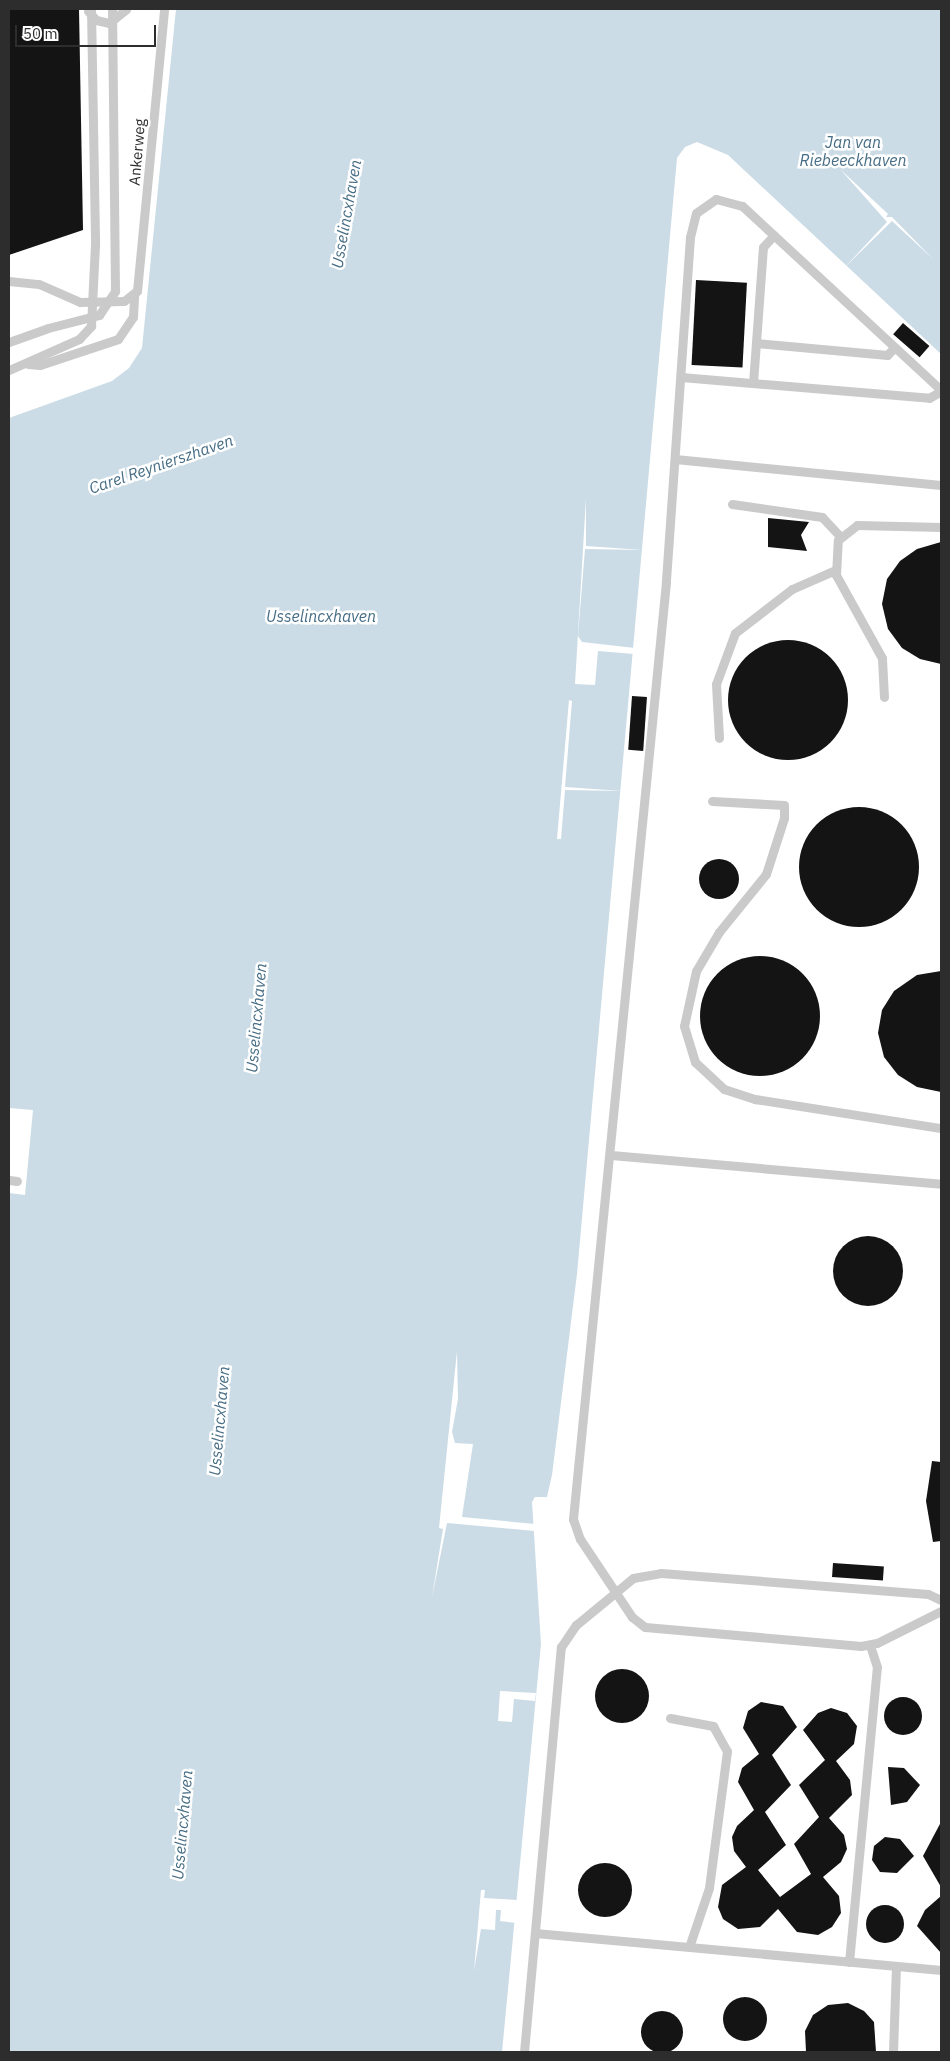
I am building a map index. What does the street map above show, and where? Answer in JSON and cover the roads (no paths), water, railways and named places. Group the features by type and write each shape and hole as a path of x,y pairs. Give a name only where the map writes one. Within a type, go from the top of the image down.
{"lane":[{"name":"Ankerweg","path":"89,9 96,20 109,22 126,9"},
{"name":"Ankerweg","path":"28,364 38,354 86,333 94,318 96,245 89,9"},
{"name":"Ankerweg","path":"9,342 90,320 106,309 113,296 117,267 112,9"},
{"name":"Ankerweg","path":"9,370 28,364 40,365 118,339 133,317 134,295 140,285 164,9"},
{"path":"680,377 929,398 941,391 774,235 730,199 708,202 696,213 690,237 680,377 675,459 611,1155 573,1519 580,1538 632,1617 645,1627 870,1645 941,1611"},
{"path":"753,383 763,247 774,235"},
{"path":"9,281 39,284 72,300 124,301 134,295"},
{"path":"756,343 886,355 895,347"},
{"path":"675,459 941,484"},
{"path":"732,504 822,517 840,536"},
{"path":"884,697 882,658 839,584 835,570 840,536 856,525 941,527"},
{"path":"719,738 716,684 735,633 792,589 835,570"},
{"path":"712,801 784,805 784,818 766,874 719,932 696,971 684,1026 695,1062 724,1089 755,1099 941,1128"},
{"path":"611,1155 941,1184"},
{"path":"524,2052 561,1648 576,1625 615,1590 633,1578 661,1573 928,1594 941,1600"},
{"path":"849,1962 877,1667 870,1645"},
{"path":"670,1718 713,1726 728,1751 709,1888 689,1947"},
{"path":"535,1933 941,1970"},
{"path":"893,2052 896,1966"}],"water":[{"name":"Usselincxhaven","path":"176,9 941,9 941,354 728,155 697,142 685,147 677,158 577,1274 552,1475 547,1497 535,1497 532,1502 541,1644 502,2052 9,2052 9,418 112,381 129,368 142,348"}],"water label":[{"name":"Jan van Riebeeckhaven","path":"853,151"},
{"name":"Carel Reynierszhaven","path":"161,464"}]}
